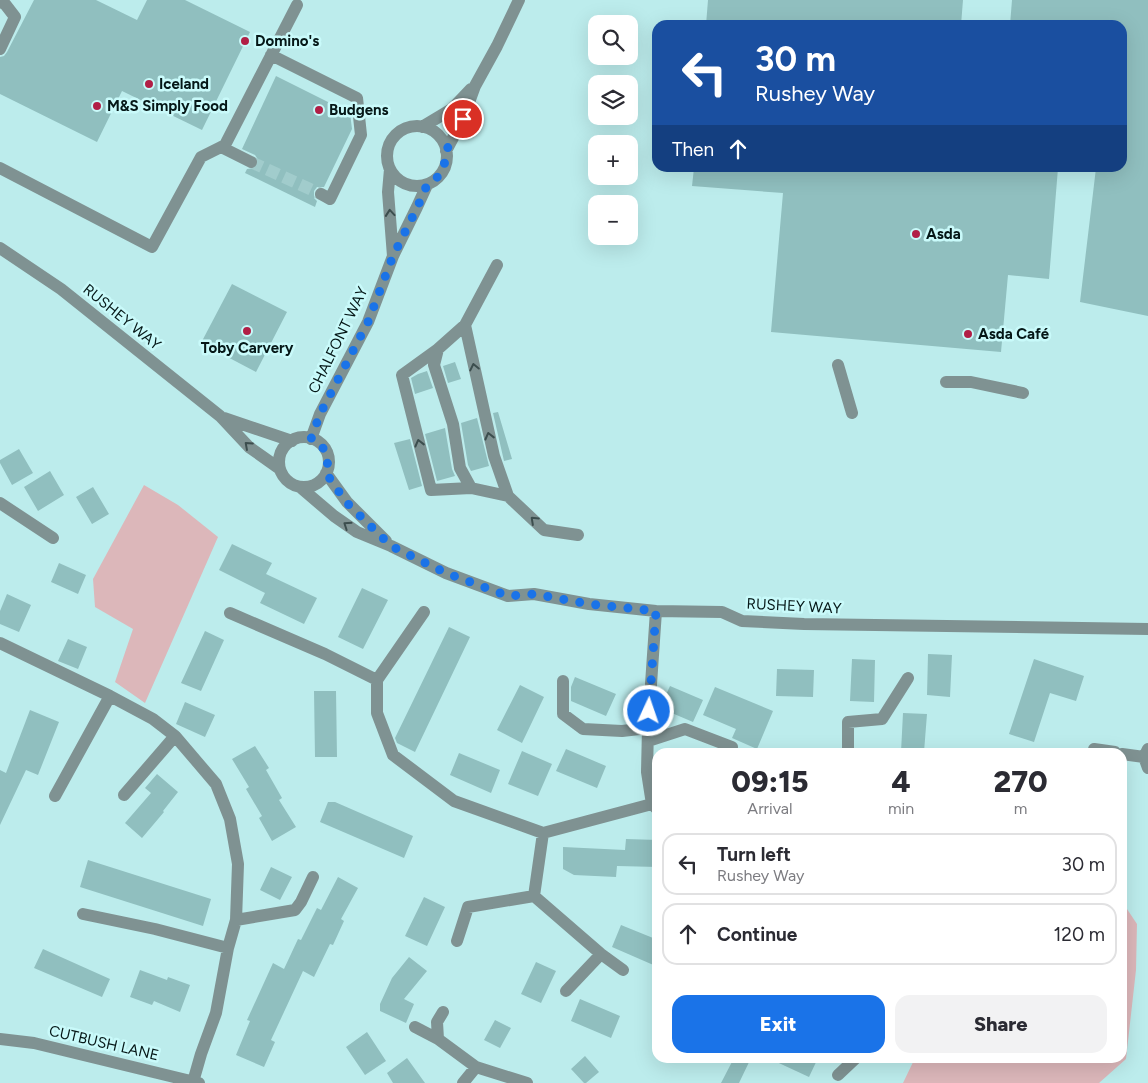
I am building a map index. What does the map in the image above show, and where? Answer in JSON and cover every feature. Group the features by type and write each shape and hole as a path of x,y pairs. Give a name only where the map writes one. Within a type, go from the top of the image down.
{"street":[{"path":"446,151 463,119 475,86 519,0"},
{"path":"0,2 5,4 15,18 0,49"},
{"path":"0,168 152,247 201,157 225,145 297,5"},
{"path":"272,55 357,98 360,135 330,198 321,194"},
{"path":"422,127 438,135 446,151 446,159 440,175 427,185 409,185 395,176 390,169 387,153 393,137 407,128 422,127 452,109 475,86"},
{"path":"221,147 251,162"},
{"name":"CHALFONT WAY","path":"390,169 388,192 393,256"},
{"name":"CHALFONT WAY","path":"311,439 320,414 368,322 393,256 427,185"},
{"name":"RUSHEY WAY","path":"0,248 61,289 220,416 249,447 280,469"},
{"path":"497,265 465,325 438,349 402,375 431,490 471,488 508,496"},
{"path":"465,325 494,456 508,496 544,530 578,535"},
{"path":"438,349 434,364 453,424 460,468 471,488"},
{"path":"838,365 852,413"},
{"path":"946,382 970,382 1023,392"},
{"name":"RUSHEY WAY","path":"220,416 292,441"},
{"path":"298,438 311,439 319,443 324,449 328,457 328,465 322,480 315,484 300,487 287,481 280,469 279,461 281,453 292,441 298,438"},
{"name":"RUSHEY WAY","path":"326,473 346,502 391,546"},
{"name":"RUSHEY WAY","path":"300,487 334,516 357,532 391,546 446,573 508,596 534,594 589,604 656,611 722,612 742,621 804,624 1148,629"},
{"path":"0,503 53,538"},
{"path":"652,794 647,772 656,611"},
{"path":"424,612 377,680 377,713 393,755 454,801 543,834 652,808"},
{"path":"230,613 325,654 377,680"},
{"path":"0,643 153,719 175,736 216,784 230,819 238,864 236,920 228,948 216,1013 201,1054 196,1082"},
{"path":"848,748 848,722 882,719 908,678"},
{"path":"563,681 563,714 583,729 622,731 648,728"},
{"path":"55,796 110,696"},
{"path":"648,741 685,729 732,748"},
{"path":"124,795 175,736"},
{"path":"1127,755 1147,758"},
{"path":"534,896 543,834"},
{"path":"236,920 294,910 301,902 313,877"},
{"path":"457,941 468,907 534,896"},
{"path":"534,896 601,954 623,970"},
{"path":"83,914 155,929 228,948"},
{"path":"566,991 601,954"},
{"path":"438,1039 437,1022 443,1012"},
{"path":"415,1027 438,1039 476,1067 527,1083"},
{"name":"CUTBUSH LANE","path":"0,1039 34,1043 196,1082"},
{"path":"838,1075 851,1063"},
{"path":"463,1083 476,1067"}],"shaded area":[{"path":"144,485 178,505 218,537 145,703 115,682 133,629 95,607 93,579"},
{"path":"1127,909 1137,924 1136,970 1127,1050"},
{"path":"913,1063 1122,1063 1099,1083 903,1083"}],"building":[{"path":"34,0 96,0 137,20 147,0 185,0 250,32 202,130 122,91 97,142 0,94 0,57 4,56 7,52"},
{"path":"708,0 963,0 961,20 706,20"},
{"path":"1012,0 1148,0 1148,316 1080,302 1096,172 1127,172 1127,20 1010,20"},
{"path":"276,76 350,113 352,129 324,187 317,187 314,191 314,198 317,201 315,207 245,173 247,169 256,168 259,161 255,155 242,149"},
{"name":"Asda","path":"694,172 1058,172 1049,279 1008,275 1001,352 771,332 783,193 692,186"},
{"path":"232,284 287,312 256,372 201,343"},
{"path":"455,362 461,379 448,383 443,366"},
{"path":"427,371 433,388 415,394 411,378"},
{"path":"498,412 512,459 504,461 493,413"},
{"path":"477,418 489,466 471,471 468,465 461,423"},
{"path":"445,428 452,469 455,476 437,481 425,434"},
{"path":"410,439 422,486 409,490 394,443"},
{"path":"19,449 33,473 12,485 0,460"},
{"path":"50,471 64,495 38,511 24,487"},
{"path":"93,487 109,514 92,524 76,497"},
{"path":"232,544 272,563 266,574 317,598 304,624 260,603 265,593 219,570"},
{"path":"59,563 86,575 78,594 51,582"},
{"path":"362,588 388,600 363,649 338,637"},
{"path":"7,594 31,605 19,632 0,624 0,611"},
{"path":"449,627 470,637 415,752 397,743 395,738"},
{"path":"205,631 224,640 201,691 181,683"},
{"path":"68,639 87,647 78,669 58,661"},
{"path":"928,654 952,655 950,697 927,695"},
{"path":"852,659 875,660 874,702 850,701"},
{"path":"1034,659 1084,676 1076,701 1050,693 1034,742 1009,734"},
{"path":"777,669 814,670 813,697 776,696"},
{"path":"575,677 616,694 606,716 571,701 571,687"},
{"path":"520,685 544,697 522,743 497,730"},
{"path":"670,686 703,700 693,722 660,708"},
{"path":"715,687 773,711 757,748 732,738 736,729 703,715"},
{"path":"314,691 336,691 337,757 315,757"},
{"path":"185,702 215,715 205,737 176,724"},
{"path":"30,710 59,722 38,775 26,770 0,825 0,770 6,773"},
{"path":"903,713 927,714 924,748 901,748"},
{"path":"255,746 269,768 266,770 282,798 279,800 296,827 272,841 259,818 262,816 246,789 249,787 232,759"},
{"path":"566,749 606,766 597,788 556,771"},
{"path":"522,751 552,764 538,796 508,784"},
{"path":"459,753 500,770 491,793 450,775"},
{"path":"157,774 178,792 142,838 125,823 151,793 145,788"},
{"path":"328,802 335,802 413,836 404,858 320,822"},
{"path":"626,839 652,840 652,867 617,866 616,877 574,875 563,869 563,847 625,850"},
{"path":"88,860 211,899 203,926 80,887"},
{"path":"271,867 292,877 280,900 260,890"},
{"path":"338,877 358,888 341,919 344,921 333,945 330,944 314,977 303,971 271,1040 275,1042 264,1067 236,1055 250,1021 247,1020 273,963 284,969 298,939 301,940 317,908 321,910"},
{"path":"424,897 445,907 427,946 405,936"},
{"path":"621,925 652,938 652,964 612,947"},
{"path":"43,949 110,979 102,997 34,968"},
{"path":"409,957 427,971 404,999 414,1004 406,1023 380,1011 380,1004 392,978"},
{"path":"536,962 556,971 541,1003 521,994"},
{"path":"140,970 167,980 168,977 190,985 180,1012 154,1001 152,1005 130,997"},
{"path":"580,999 620,1016 611,1038 571,1021"},
{"path":"495,1020 511,1028 500,1048 484,1040"},
{"path":"367,1032 386,1061 365,1075 346,1047"},
{"path":"585,1056 599,1072 584,1083 571,1069"},
{"path":"407,1058 425,1083 393,1083 387,1073"},
{"path":"731,1063 749,1063 739,1083 721,1083"},
{"path":"779,1063 816,1063 809,1077"}],"tunnel":[{"path":"251,162 321,194"}],"place":[{"name":"Domino's","path":"245,41"},
{"name":"Iceland","path":"149,84"},
{"name":"M&S Simply Food","path":"97,106"},
{"name":"Budgens","path":"319,110"},
{"name":"Asda","path":"916,234"},
{"name":"Toby Carvery","path":"247,331"},
{"name":"Asda Café","path":"968,334"}],"route":[{"path":"463,119 446,151 444,167 440,175 427,185 393,256 368,322 320,414 311,439 319,443 324,449 328,457 326,473 346,502 391,546 446,573 508,596 534,594 589,604 656,611 653,632 649,711"}]}
